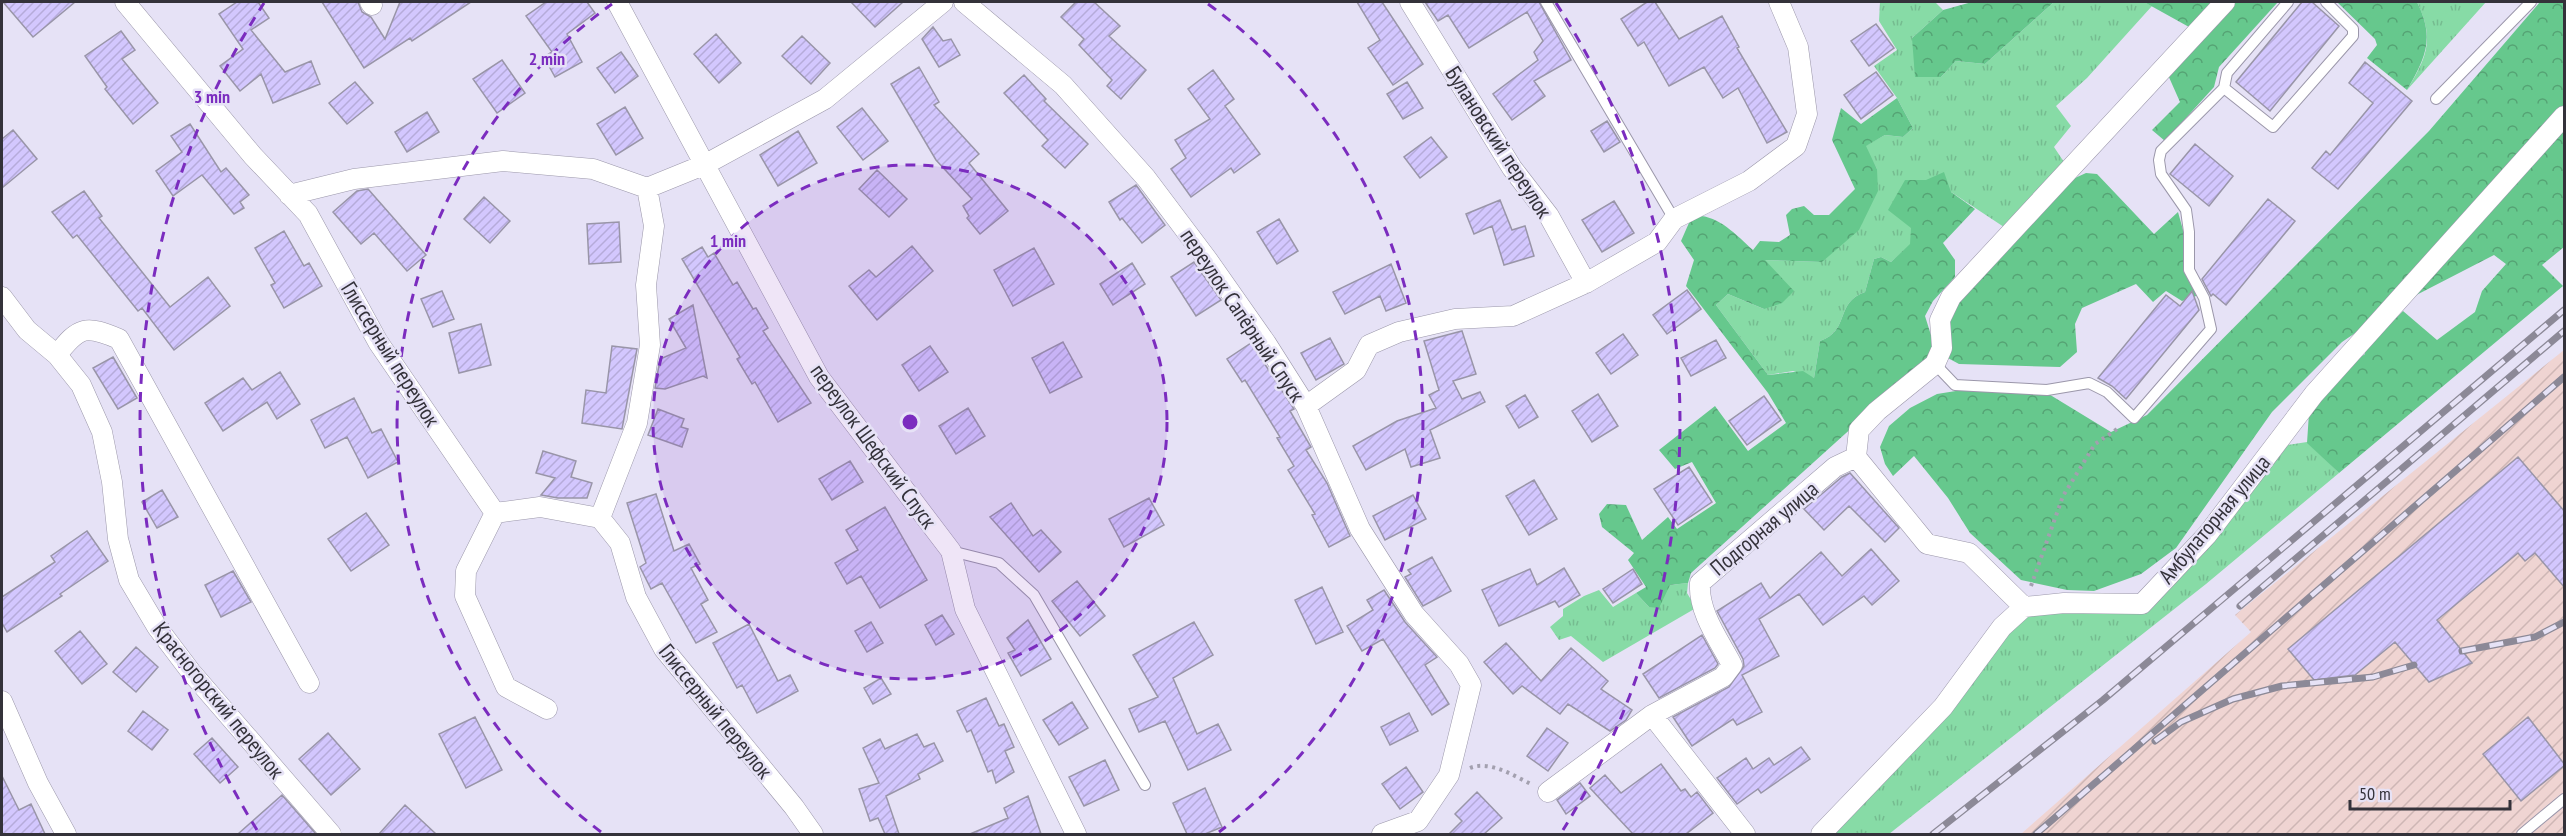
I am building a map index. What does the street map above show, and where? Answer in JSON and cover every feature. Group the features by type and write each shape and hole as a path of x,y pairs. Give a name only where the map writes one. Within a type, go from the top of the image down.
{"street":[{"name":"Глиссерный переулок","path":"125,2 253,156 308,214 378,342 495,513"},
{"name":"переулок Шефский Спуск","path":"617,2 819,376 951,551 965,609 1076,834"},
{"path":"290,195 354,179 503,161 593,170 647,188 706,164 825,99 942,2"},
{"name":"переулок Сапёрный Спуск","path":"964,2 1063,85 1146,178 1207,258 1306,406 1360,529 1414,614 1459,664 1471,685 1449,775"},
{"name":"Булановский переулок","path":"1410,2 1512,168 1549,216 1586,283"},
{"path":"1306,406 1356,370 1369,345 1400,332 1455,319 1513,315 1586,283 1657,242 1674,219 1749,181 1796,146 1807,114 1798,47 1779,2"},
{"path":"1821,834 1943,706 2002,627 2024,608 1969,553 1927,544 1856,458 1859,430 1877,411 1935,364 1942,348 1940,320 1951,297 2226,2"},
{"name":"Амбулаторная улица","path":"2024,608 2064,603 2142,603 2207,535 2314,394 2565,116"},
{"path":"547,709 506,687 465,596 466,571 495,513 540,507 600,518 637,423 650,345 646,285 654,226 647,188"},
{"name":"Красногорский переулок","path":"2,297 27,330 57,355 81,385 102,432 112,483 118,539 129,580 157,627 191,672 331,834"},
{"path":"57,355 72,335 94,329 119,339 309,683"},
{"name":"Подгорная улица","path":"1548,792 1652,715 1723,677 1732,665 1704,613 1699,595 1700,583 1835,467 1856,458"},
{"name":"Глиссерный переулок","path":"600,518 620,543 636,597 664,649 794,807 813,834"},
{"path":"2,701 39,783 66,834"},
{"path":"1652,715 1745,834"},
{"path":"1382,834 1418,821 1449,775"}],"lane":[{"path":"1546,2 1674,219"},
{"path":"1935,364 1956,386 2047,390 2089,383 2107,392 2134,418 2211,329 2204,298 2189,270 2189,232 2186,210 2161,174 2159,160 2161,151 2224,88 2227,73 2288,2"},
{"path":"2224,88 2273,128 2353,36 2353,29 2326,2"},
{"path":"2436,99 2531,2"},
{"path":"951,551 999,563 1034,596 1145,785"},
{"path":"2522,834 2565,798"}],"path":[{"path":"2024,608 2063,496 2095,444 2134,418"},
{"path":"1449,775 1478,764 1503,771 1548,792"}],"shaded area":[{"path":"2564,350 2564,834 2021,834 2251,632 2235,615"}],"green space":[{"path":"1880,2 1935,2 1943,10 1912,38 1941,77 1956,61 1985,64 2054,2 2144,2 2152,6 2087,78 2056,106 2071,126 2054,147 2066,165 2007,229 1951,192 1911,228 1911,244 1891,262 1881,257 1874,259 1865,292 1849,303 1836,330 1820,341 1814,378 1793,371 1768,375 1716,305 1728,294 1764,309 1764,260 1822,262 1877,169 1865,146 1885,135 1903,137 1913,128 1897,98 1874,66 1897,50 1879,21"},
{"path":"1972,2 2054,2 1985,64 1956,61 1941,77 1915,77 1912,38 1943,10"},
{"path":"2144,2 2213,2 2189,27"},
{"path":"2234,2 2278,2 2219,67 2214,87 2165,141 2152,130 2180,102 2168,75"},
{"path":"2337,2 2417,2 2426,26 2426,47 2407,90 2367,58 2377,45 2375,39"},
{"path":"2417,2 2486,2 2407,90 2420,68 2426,48 2426,27"},
{"path":"2540,2 2564,2 2564,247 2542,265 2563,286 2339,473 2307,443 2309,413 2349,365 2365,354 2364,350 2403,311 2437,340 2475,312 2482,291 2506,264 2494,255 2395,306 2342,342 2272,412 2176,548 2141,574 2094,591 2067,590 2021,580 1970,533 1948,498 1914,456 1893,476 1885,464 1880,447 1889,426 1910,408 1937,394 1962,390 2047,393 2111,432 2147,415 2429,131"},
{"path":"1897,98 1913,128 1903,137 1885,135 1866,146 1877,169 1878,191 1859,230 1822,262 1765,260 1794,291 1782,303 1764,309 1728,294 1716,305 1768,375 1803,371 1814,378 1820,341 1836,330 1849,303 1865,292 1874,259 1881,257 1891,262 1910,244 1911,228 1888,210 1905,180 1926,180 1944,172 1951,192 1975,209 1943,243 1955,260 1955,277 1933,301 1925,316 1935,348 1928,359 1691,573 1688,583 1670,585 1659,608 1649,607 1636,593 1646,587 1628,560 1634,553 1602,527 1599,514 1607,504 1626,505 1642,540 1668,517 1677,529 1716,503 1692,462 1675,469 1659,450 1715,406 1748,451 1786,423 1768,393 1686,286 1694,260 1681,241 1692,216 1718,221 1753,250 1760,241 1779,242 1790,235 1786,215 1792,209 1804,206 1814,215 1829,215 1855,189 1832,140 1841,108 1861,124"},
{"path":"2086,173 2097,174 2154,234 2178,212 2193,266 2196,296 2182,301 2166,291 2153,302 2136,284 2082,308 2075,324 2077,352 2060,367 1959,364 1946,357 1947,320 1957,301 2075,178"},
{"path":"2307,442 2339,473 2206,584 1889,834 1821,834 2024,607 2142,603 2274,447"},
{"path":"1688,583 1687,593 1696,608 1603,662 1571,636 1559,640 1550,627 1563,616 1563,609 1599,590 1613,607 1636,593 1649,607 1670,585"}],"building":[{"path":"3,2 75,2 33,37"},
{"path":"237,2 258,2 269,18 251,30 285,72 311,61 320,84 273,103 261,74 240,91 220,66 243,49 219,14"},
{"path":"322,2 358,2 362,12 371,17 385,39 400,2 471,2 412,41 410,38 364,68"},
{"path":"546,2 587,2 595,13 567,34 582,62 555,77 544,57 552,52 526,16"},
{"path":"851,2 903,2 875,27"},
{"path":"1076,2 1094,2 1120,26 1109,36 1146,70 1121,99 1107,86 1112,80 1079,45 1084,39 1061,17"},
{"path":"1357,2 1382,2 1423,64 1393,85 1368,48 1380,40"},
{"path":"1425,2 1539,2 1571,60 1534,81 1545,96 1512,120 1493,94 1538,60 1534,52 1543,41 1527,12 1469,48 1448,15 1438,21"},
{"path":"1647,2 1655,2 1679,39 1722,16 1739,47 1737,48 1787,132 1767,143 1738,88 1723,98 1704,67 1669,86 1644,42 1638,46 1621,19"},
{"path":"2302,2 2312,2 2339,26 2270,111 2236,82"},
{"path":"1876,24 1894,48 1869,66 1851,41"},
{"path":"933,27 943,41 951,39 960,55 939,67 922,39"},
{"path":"121,31 135,50 122,59 158,103 133,124 105,89 107,87 85,56"},
{"path":"716,34 741,63 719,83 694,54"},
{"path":"802,36 830,63 811,84 782,56"},
{"path":"621,52 638,76 615,93 597,68"},
{"path":"502,60 525,93 497,113 473,79"},
{"path":"2365,62 2412,101 2338,189 2312,168 2326,151 2330,155 2373,103 2349,83"},
{"path":"919,67 939,102 934,105 979,154 969,163 1008,211 980,234 967,218 969,216 963,206 972,199 936,160 891,84"},
{"path":"1213,70 1234,99 1225,106 1260,154 1234,173 1231,168 1191,197 1171,169 1186,158 1175,140 1210,119 1188,89"},
{"path":"1876,72 1893,95 1861,119 1844,95"},
{"path":"1024,75 1046,99 1044,101 1088,144 1065,168 1042,146 1048,140 1004,93"},
{"path":"355,82 373,103 347,124 329,103"},
{"path":"1407,82 1423,108 1403,119 1387,94"},
{"path":"625,107 643,138 616,155 597,124"},
{"path":"862,108 888,141 863,160 837,127"},
{"path":"427,112 439,132 407,152 395,132"},
{"path":"1607,121 1620,142 1604,152 1591,131"},
{"path":"190,124 221,172 226,168 249,195 240,202 244,208 234,214 202,175 173,196 156,171 182,152 171,136"},
{"path":"13,130 37,159 2,188 2,139"},
{"path":"798,131 817,163 778,186 760,155"},
{"path":"1431,137 1447,157 1420,178 1404,157"},
{"path":"2195,144 2233,176 2209,206 2170,174"},
{"path":"877,170 907,199 889,217 859,189"},
{"path":"1136,185 1165,225 1142,243 1122,218 1120,220 1109,202"},
{"path":"368,189 426,255 407,271 374,233 361,244 333,212 357,191"},
{"path":"84,191 102,216 99,218 170,307 208,277 230,306 174,350 142,308 138,311 77,235 73,238 52,212"},
{"path":"484,197 510,221 490,243 464,219"},
{"path":"2268,199 2295,221 2226,305 2213,294 2211,296 2202,279"},
{"path":"1500,200 1512,230 1525,226 1534,256 1504,265 1492,226 1474,234 1466,214"},
{"path":"1614,201 1634,233 1602,252 1582,220"},
{"path":"1279,219 1298,251 1277,264 1257,232"},
{"path":"619,222 621,262 589,264 587,224"},
{"path":"284,231 304,266 309,263 322,286 284,308 271,285 275,283 255,248"},
{"path":"912,246 933,271 877,320 849,286 869,270 876,277"},
{"path":"702,247 708,257 714,253 733,285 737,282 753,309 756,308 768,328 763,331 811,403 778,422 755,382 752,384 737,359 740,357 682,259"},
{"path":"1034,248 1054,284 1013,306 994,270"},
{"path":"1194,262 1221,300 1196,316 1171,277"},
{"path":"1132,263 1145,284 1113,305 1100,284"},
{"path":"1391,264 1406,303 1386,311 1380,296 1345,314 1333,292"},
{"path":"1687,290 1701,309 1667,334 1653,315"},
{"path":"442,291 454,319 433,327 421,299"},
{"path":"2192,291 2199,310 2126,399 2112,386 2098,378 2166,295 2180,306"},
{"path":"693,305 707,378 703,376 665,389 655,388 660,359 686,348 669,319"},
{"path":"481,324 491,365 459,373 449,333"},
{"path":"1462,331 1476,374 1453,381 1462,399 1480,392 1485,402 1430,430 1440,458 1411,467 1405,449 1366,470 1353,446 1397,421 1436,408 1429,395 1439,390 1424,341"},
{"path":"1623,334 1638,355 1611,374 1596,353"},
{"path":"1330,338 1344,364 1316,380 1301,353"},
{"path":"1716,340 1726,358 1691,376 1681,358"},
{"path":"1063,342 1082,377 1050,393 1032,358"},
{"path":"1251,343 1294,409 1290,411 1311,447 1306,450 1327,483 1350,536 1329,547 1312,515 1315,514 1288,470 1294,466 1277,438 1280,437 1245,380 1242,382 1227,359"},
{"path":"612,346 637,349 622,429 582,423 586,390 606,393"},
{"path":"930,346 948,372 919,391 902,365"},
{"path":"113,357 137,398 118,409 93,368"},
{"path":"280,372 300,404 277,419 267,402 223,431 205,403 243,378 252,390"},
{"path":"1598,394 1618,426 1592,442 1572,411"},
{"path":"1525,395 1538,417 1519,428 1506,406"},
{"path":"1764,396 1781,420 1747,445 1729,421"},
{"path":"354,398 372,433 381,429 398,462 368,478 347,437 325,448 311,420"},
{"path":"968,408 985,436 956,454 939,426"},
{"path":"658,409 684,419 681,427 688,429 682,447 648,435"},
{"path":"543,451 576,461 571,477 592,483 587,498 558,498 541,495 555,478 536,473"},
{"path":"2518,457 2565,512 2565,588 2535,553 2525,561 2518,553 2437,620 2472,663 2429,682 2395,642 2355,675 2314,680 2288,649"},
{"path":"850,461 863,482 832,500 819,479"},
{"path":"1689,467 1712,502 1678,525 1654,489"},
{"path":"1850,473 1899,528 1885,542 1849,506 1824,530 1804,509"},
{"path":"1534,480 1557,519 1529,535 1506,496"},
{"path":"162,490 178,517 157,528 142,502"},
{"path":"656,494 674,551 689,544 700,564 691,568 708,600 701,604 717,632 696,643 662,583 651,589 640,567 646,563 627,503"},
{"path":"1413,495 1426,519 1385,540 1373,516"},
{"path":"1149,498 1164,525 1124,547 1109,519"},
{"path":"1011,503 1033,536 1041,530 1061,552 1039,572 990,517"},
{"path":"885,507 927,580 880,608 861,576 847,584 835,563 858,550 846,530"},
{"path":"366,513 389,545 351,571 328,539"},
{"path":"87,531 108,561 60,594 62,596 7,632 2,623 2,597 55,562 51,556"},
{"path":"1871,549 1899,581 1872,605 1864,596 1823,625 1799,594 1759,619 1779,656 1742,675 1762,712 1737,725 1733,719 1692,746 1673,717 1729,687 1744,666 1743,659 1717,611 1761,583 1770,598 1821,552 1842,576"},
{"path":"1432,557 1451,591 1423,606 1405,577 1411,574 1408,570"},
{"path":"1564,568 1580,595 1559,607 1555,601 1499,626 1482,590 1530,569 1537,585"},
{"path":"1633,569 1642,584 1613,603 1603,589"},
{"path":"233,571 251,602 221,617 205,585"},
{"path":"1077,581 1105,616 1080,636 1052,601"},
{"path":"1322,587 1343,632 1316,644 1295,600"},
{"path":"1384,590 1405,622 1437,657 1425,665 1449,704 1432,715 1383,639 1362,651 1347,626 1373,610 1367,600"},
{"path":"942,615 954,634 936,645 925,625"},
{"path":"1028,620 1051,659 1021,676 1008,653 1015,650 1007,638"},
{"path":"871,622 883,643 867,652 855,631"},
{"path":"1194,622 1213,655 1173,678 1197,734 1218,724 1231,750 1188,770 1165,721 1139,732 1129,709 1158,697 1133,655"},
{"path":"749,624 778,681 790,675 798,691 757,713 742,685 737,688 713,643"},
{"path":"80,631 107,664 82,684 55,651"},
{"path":"1702,635 1718,664 1715,668 1659,698 1643,674"},
{"path":"1506,643 1541,681 1571,648 1608,681 1601,689 1632,710 1626,720 1610,731 1568,704 1560,714 1522,686 1513,694 1484,662"},
{"path":"136,647 158,667 136,692 113,672"},
{"path":"881,678 891,694 873,704 864,688"},
{"path":"986,698 999,726 1004,724 1014,747 1005,751 1014,772 996,783 992,770 988,772 971,730 967,732 957,711"},
{"path":"1072,702 1088,728 1059,745 1043,720"},
{"path":"143,711 168,730 152,750 128,731"},
{"path":"1409,713 1418,731 1390,745 1381,727"},
{"path":"475,717 502,770 466,788 439,734"},
{"path":"2528,717 2565,765 2521,801 2483,754"},
{"path":"1547,728 1568,743 1548,771 1527,756"},
{"path":"328,733 360,769 331,795 299,759"},
{"path":"917,734 924,747 934,743 943,761 918,774 920,779 886,796 899,834 885,834 878,818 870,821 859,789 879,783 863,748 880,739 885,749"},
{"path":"212,738 238,767 220,783 194,754"},
{"path":"1801,747 1810,759 1761,793 1758,789 1737,804 1717,778 1746,758 1753,769 1769,758 1774,765"},
{"path":"1105,760 1119,790 1084,806 1069,777"},
{"path":"1661,764 1681,791 1685,789 1691,797 1697,792 1713,813 1686,834 1633,834 1590,788 1605,775 1621,793"},
{"path":"1406,767 1423,792 1400,809 1382,784"},
{"path":"2,776 19,810 31,804 45,834 2,834"},
{"path":"1580,783 1590,796 1566,814 1557,800"},
{"path":"1205,788 1222,827 1205,834 1187,834 1173,803"},
{"path":"1477,792 1502,818 1484,834 1449,834 1462,821 1455,814"},
{"path":"282,795 316,834 238,834"},
{"path":"1028,796 1041,834 970,834 1008,818 1004,808"},
{"path":"405,805 436,834 379,834"}],"railway":[{"path":"1933,834 2103,700 2564,310"},
{"path":"2240,606 2564,331"},
{"path":"2036,834 2564,377"},
{"path":"2462,651 2535,637 2564,622"},
{"path":"2155,741 2181,722 2233,699 2282,686 2373,677 2414,665"}]}
